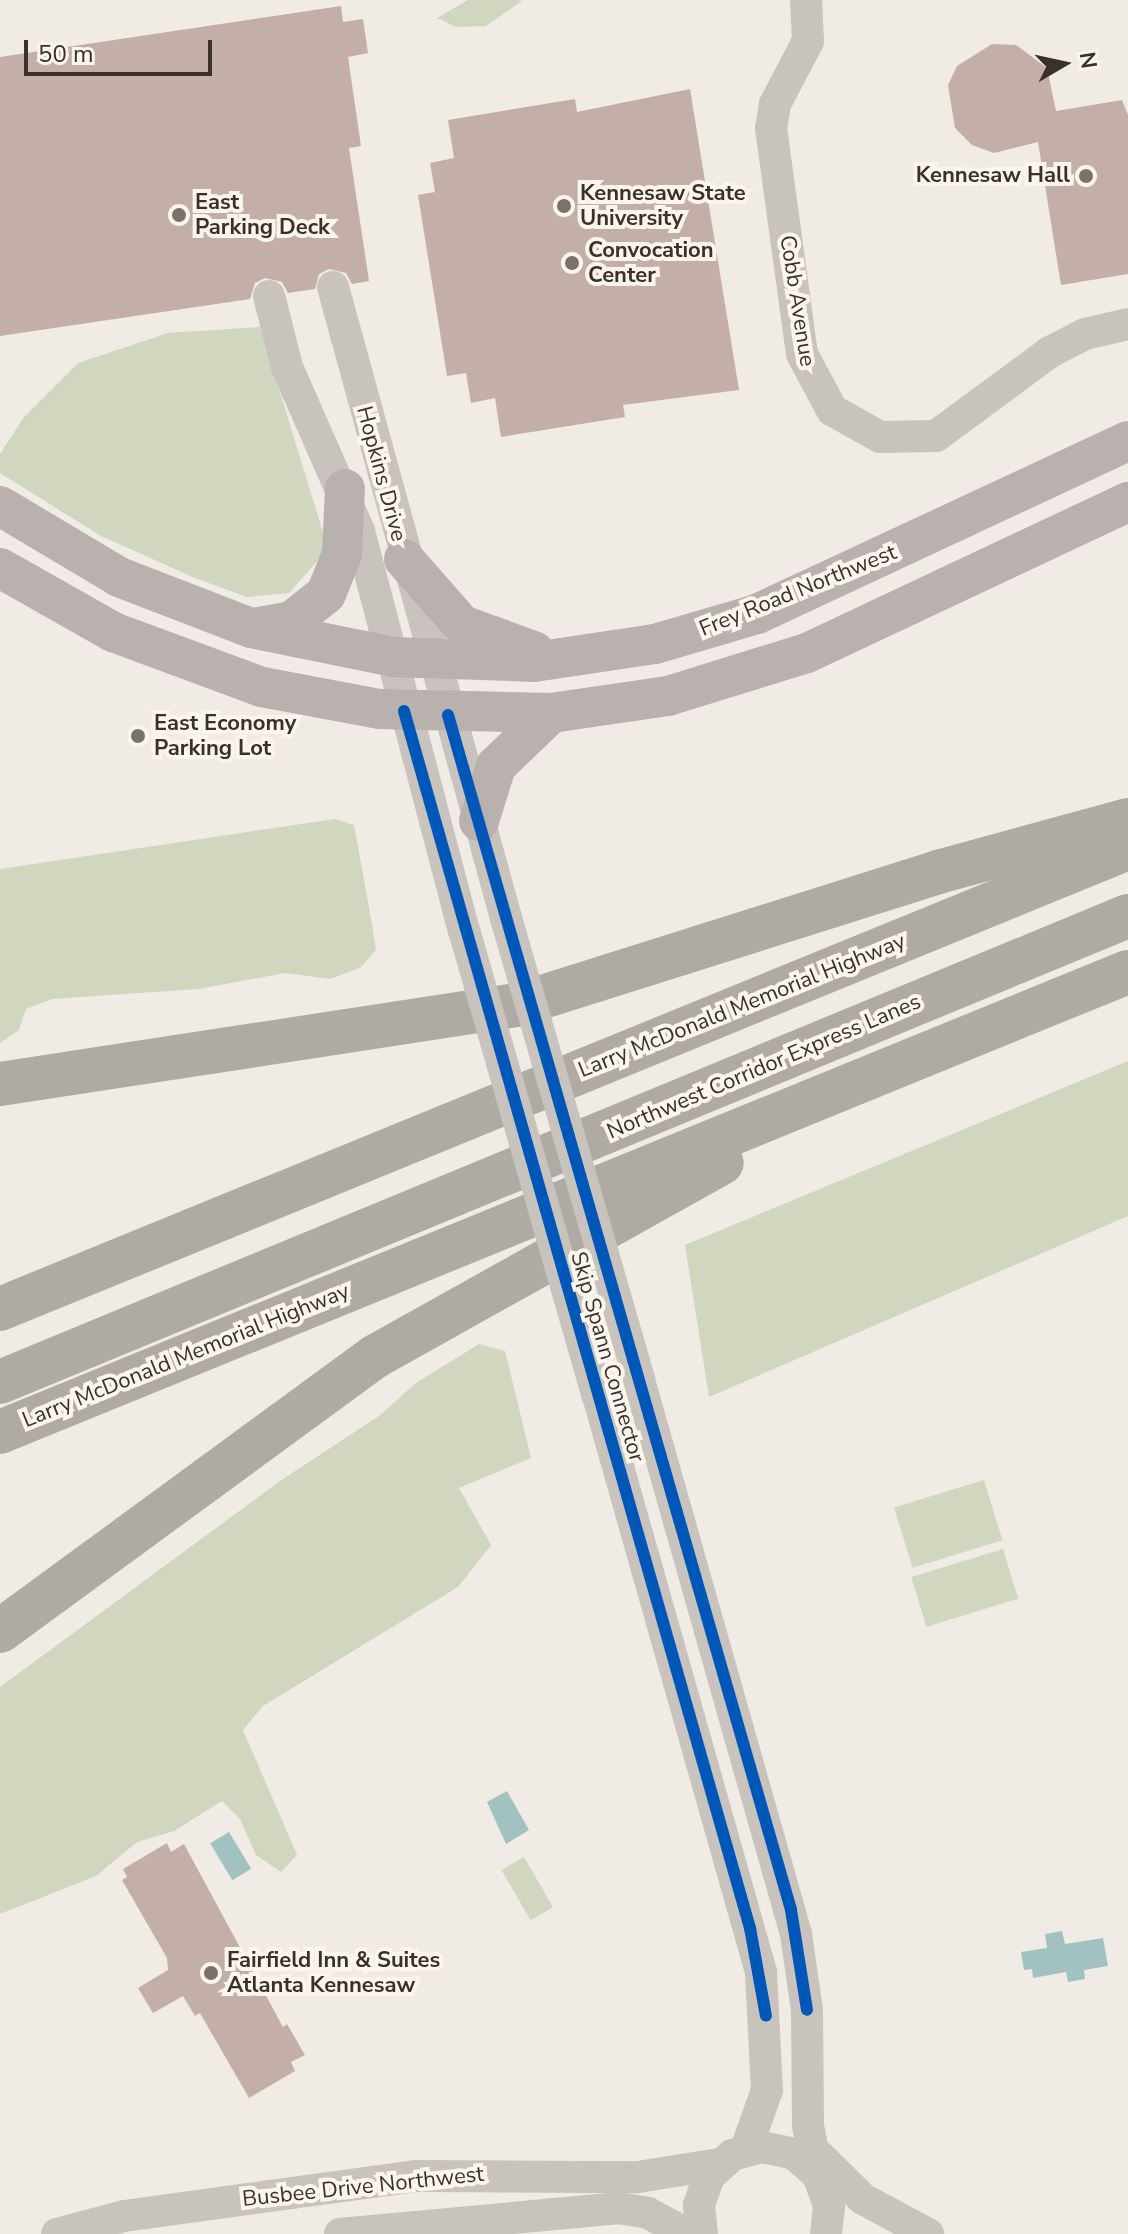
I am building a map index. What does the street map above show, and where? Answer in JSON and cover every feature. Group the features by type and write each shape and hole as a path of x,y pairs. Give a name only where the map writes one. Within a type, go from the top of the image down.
{"highway":[{"path":"0,1084 517,1005 938,872 1128,820"},
{"name":"Larry McDonald Memorial Highway","path":"0,1309 1128,848"},
{"name":"Northwest Corridor Express Lanes","path":"0,1382 1128,916"},
{"name":"Larry McDonald Memorial Highway","path":"0,1432 1128,972"},
{"path":"0,1631 421,1327 664,1196 836,1093"}],"main road":[{"name":"Frey Road Northwest","path":"0,506 119,577 251,628 393,657 432,661 569,658 655,644 757,614 1128,441"},
{"path":"251,628 292,621 326,594 342,554 345,489"},
{"path":"0,568 113,632 190,665 300,697 448,715 551,713 668,696 807,653 1128,502"},
{"path":"404,559 462,625 569,658"},
{"path":"482,835 496,766 551,713"}],"street":[{"name":"Cobb Avenue","path":"806,0 804,58 775,104 771,128 802,354 832,410 880,437 936,436 1058,347 1128,324"},
{"name":"Hopkins Drive","path":"333,287 432,661"},
{"name":"Hopkins Drive","path":"269,296 292,378 345,489 393,657"},
{"name":"Skip Spann Connector","path":"393,657 404,711 444,860 750,1928 768,2063 765,2108 733,2157 702,2190 702,2234"},
{"name":"Skip Spann Connector","path":"432,661 791,1910 807,2010 818,2171 826,2234"},
{"path":"682,2172 743,2116 768,2063"},
{"name":"Busbee Drive Northwest","path":"57,2234 124,2216 417,2176 682,2172 733,2157 794,2154 818,2171"},
{"path":"818,2171 860,2219 920,2234"},
{"path":"818,2171 928,2234"},
{"name":"Busbee Drive Northwest","path":"340,2234 491,2215 634,2209 687,2234"},
{"path":"601,2212 654,2234"}],"green space":[{"path":"468,0 522,1 486,26 456,27 437,18"},
{"path":"260,327 328,549 289,593 247,597 195,578 101,536 0,473 0,454 24,417 78,363 168,333"},
{"path":"335,819 354,825 372,924 376,950 360,968 330,979 285,973 198,989 52,999 26,1009 19,1030 0,1043 0,869"},
{"path":"1128,1061 1128,1216 709,1397 685,1245"},
{"path":"479,1344 505,1351 531,1458 459,1488 491,1545 458,1587 263,1706 243,1730 297,1855 281,1872 256,1855 240,1819 222,1801 174,1831 137,1842 96,1876 0,1914 0,1687 280,1481 379,1416 416,1383"},
{"path":"984,1480 1002,1540 913,1568 894,1507"},
{"path":"1003,1549 1018,1599 926,1627 911,1577"},
{"path":"524,1857 553,1907 530,1920 501,1870"}],"water":[{"path":"507,1791 529,1830 506,1844 487,1802"},
{"path":"229,1832 251,1869 232,1880 210,1843"},
{"path":"1062,1931 1065,1944 1103,1938 1108,1966 1084,1970 1085,1979 1068,1982 1066,1972 1033,1978 1032,1969 1024,1970 1021,1952 1047,1948 1045,1934"}],"building":[{"name":"East Parking Deck","path":"341,6 343,22 363,19 368,53 348,57 361,146 349,148 369,281 352,284 346,273 329,269 319,274 315,289 288,293 282,282 265,278 255,283 250,299 0,336 0,57"},
{"name":"Kennesaw Hall","path":"992,44 1016,45 1047,68 1056,111 1122,100 1128,115 1128,274 1061,285 1038,142 994,153 972,145 955,128 948,85 957,66"},
{"name":"Convocation Center","path":"690,89 739,390 623,405 625,417 501,437 495,398 471,403 466,373 447,376 418,195 435,192 430,163 454,158 448,120 575,99 577,112"},
{"name":"Fairfield Inn & Suites Atlanta Kennesaw","path":"167,1843 171,1852 184,1844 283,2027 287,2024 305,2055 291,2062 295,2071 249,2098 200,2013 195,2016 183,1996 153,2013 138,1988 168,1970 167,1958 122,1880 127,1877 123,1869"}],"cycle path":[{"path":"404,711 750,1928 766,2016"},
{"path":"448,715 791,1910 807,2010"}],"place":[{"name":"Kennesaw Hall","path":"1086,176"},
{"name":"Kennesaw State University","path":"564,206"},
{"name":"East Parking Deck","path":"179,215"},
{"name":"Convocation Center","path":"572,263"},
{"name":"East Economy Parking Lot","path":"138,736"},
{"name":"Fairfield Inn & Suites Atlanta Kennesaw","path":"211,1973"}]}
